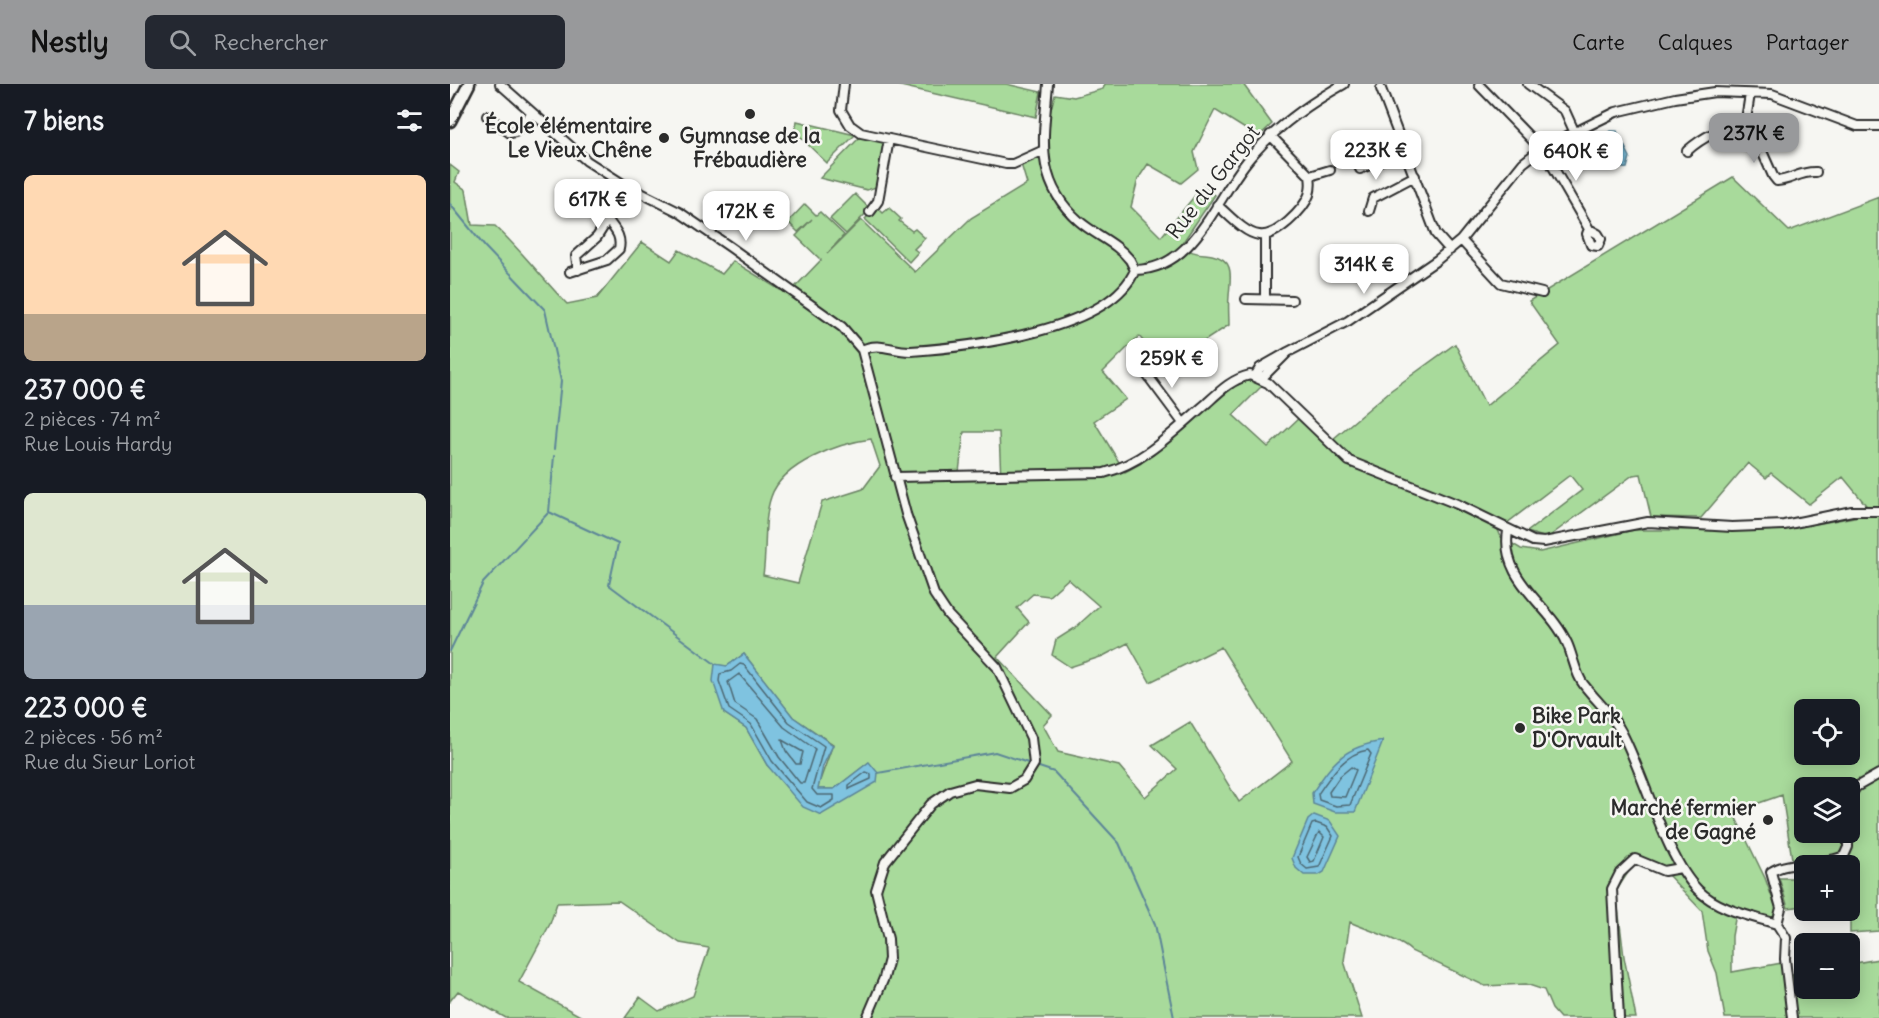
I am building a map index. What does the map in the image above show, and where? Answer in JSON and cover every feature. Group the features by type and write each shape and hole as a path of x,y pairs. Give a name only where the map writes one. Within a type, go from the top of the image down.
{"main road":[{"path":"451,116 469,84"}],"street":[{"path":"500,84 587,161 622,184 679,212 730,247 842,327 862,350 895,477 934,594 948,615 997,667 1031,738 1035,753 1030,772 1018,786 1003,789 975,784 950,791 940,797 906,832 885,862 876,890 888,939 889,959 884,978 867,1018"},
{"path":"844,84 841,102 844,117 861,133 1006,164 1013,164 1042,151"},
{"path":"862,350 876,345 905,351 935,349 1028,333 1074,318 1108,302 1126,285 1135,270 1125,254 1069,211 1052,181 1042,151 1048,84"},
{"name":"Rue du Gargot","path":"1135,270 1155,267 1178,256 1251,156 1270,135 1316,99 1344,84"},
{"path":"1479,84 1541,149 1589,229"},
{"path":"1528,84 1565,111 1574,131"},
{"path":"1381,90 1436,234 1450,250"},
{"path":"895,477 1104,473 1139,460 1228,384 1242,377 1258,377 1288,352 1348,321 1450,250 1461,240 1506,183 1541,149 1616,112 1675,98 1715,92 1783,96 1857,126 1879,126"},
{"path":"1745,126 1750,94"},
{"path":"487,116 510,133 515,132 532,113"},
{"path":"1687,151 1696,142 1736,125 1745,126 1753,131 1777,181 1804,171 1816,172"},
{"path":"1217,205 1251,233 1265,235 1284,226 1307,199 1310,193 1310,176 1270,135"},
{"path":"870,212 878,201 889,139"},
{"path":"1360,169 1405,150"},
{"path":"1310,176 1330,170"},
{"path":"1369,211 1373,198 1415,176"},
{"path":"607,221 597,237 576,256 574,271 607,260 620,249 618,233 607,221 603,210 622,184"},
{"path":"1265,235 1265,299"},
{"path":"1461,240 1501,283 1542,293"},
{"path":"1246,299 1292,300"},
{"path":"1142,368 1183,423"},
{"path":"1258,377 1349,461 1457,504 1523,538 1544,542 1648,522 1732,527 1784,525 1852,511 1879,511"},
{"path":"1508,531 1507,551 1516,578 1556,624 1567,642 1582,684 1608,711 1623,734 1682,868 1697,889 1711,901 1777,924 1786,938 1785,959 1792,1018"},
{"path":"1860,786 1879,774"},
{"path":"1777,924 1782,908 1771,872 1780,868 1829,862 1844,856 1848,843"},
{"path":"1619,1018 1612,889 1620,873 1635,859 1664,871 1682,868"}],"green space":[{"path":"892,84 1006,84 1041,92 1036,117"},
{"path":"1105,84 1243,84 1272,124 1258,137 1215,110 1194,152 1198,169 1181,183 1148,164 1138,179 1131,207 1161,237 1202,187 1215,195 1181,245 1192,252 1220,257 1228,265 1230,271 1229,325 1192,349 1171,375 1139,336 1103,372 1126,399 1094,421 1125,472 1140,464 1230,388 1249,380 1264,384 1233,415 1268,447 1299,418 1327,444 1390,391 1455,344 1486,406 1560,345 1529,301 1733,177 1789,231 1879,197 1879,931 1850,933 1850,921 1860,921 1860,855 1794,855 1794,872 1782,795 1733,812 1765,878 1778,914 1771,918 1737,908 1732,936 1732,972 1782,963 1783,976 1794,974 1794,999 1860,999 1860,962 1879,959 1879,1018 1725,1018 1717,973 1708,951 1702,911 1669,876 1639,861 1629,871 1616,891 1624,957 1636,1018 1560,1018 1552,1009 1544,990 1526,984 1485,986 1391,939 1350,922 1344,961 1362,1018 625,1018 640,997 659,1011 693,996 709,948 680,943 619,901 557,903 550,924 519,982 584,1018 506,1018 458,991 450,1001 450,165 459,172 455,182 466,190 472,225 495,226 567,304 597,298 642,242 671,261 679,250 722,274 733,261 780,290 795,287 821,260 796,236 812,219 798,232 788,222 805,204 816,215 820,212 844,235 827,254 861,220 915,272 971,218 1027,184 1021,164 1034,158 1048,156 1046,127 1055,94 1074,97 1103,89","holes":["964,432 999,432 1001,480 958,480","871,439 880,466 863,489 822,502 798,583 763,575 767,516 771,497 777,485 799,465 829,450","1748,463 1766,478 1771,473 1809,504 1843,477 1866,505 1859,516 1784,530 1634,530 1540,552 1521,549 1501,537 1498,530 1570,475 1582,490 1527,532 1547,538 1633,475 1641,474 1651,517 1701,518","1068,579 1099,606 1075,628 1056,640 1052,655 1070,667 1103,656 1128,643 1150,682 1221,647 1292,761 1239,802 1190,722 1152,745 1177,769 1145,797 1119,766 1058,752 1043,725 1052,715 997,657 1029,622 1017,608 1033,594 1049,596","744,654 793,717 833,744 817,789 834,789 869,762 821,815 767,765 746,728 724,713 715,665 727,666"]},
{"path":"797,121 855,135 827,163 795,132"},
{"path":"860,137 886,142 876,187 867,190 820,178"},
{"path":"855,194 870,209 846,234 830,219"},
{"path":"877,207 883,213 889,208 901,219 899,221 912,231 915,229 925,238 914,249 918,252 909,262 865,219"},
{"path":"1779,878 1794,878 1794,907 1788,908"}],"water":[{"path":"1610,131 1617,131 1630,157 1627,168 1614,164 1597,145 1598,140"},
{"path":"744,654 793,717 833,745 823,766 818,789 834,789 869,762 878,773 877,782 821,815 803,807 767,765 746,728 724,713 713,681 715,664 727,666"},
{"path":"1383,741 1355,812 1335,812 1313,804 1312,793 1341,757 1358,747"},
{"path":"1314,815 1330,821 1340,836 1324,872 1319,875 1304,875 1296,868 1292,858 1308,820"}],"waterway":[{"path":"450,204 485,247 545,310 561,381 554,449"},
{"path":"450,651 483,583 549,512 554,456"},
{"path":"549,512 618,544 609,585 715,664"},
{"path":"878,773 995,752 1028,763"},
{"path":"1039,767 1054,772 1119,843 1155,924 1174,1018"}],"place":[{"name":"Gymnase de la Frébaudière","path":"750,114"},
{"name":"École élémentaire Le Vieux Chêne","path":"664,138"},
{"name":"Bike Park D'Orvault","path":"1520,728"},
{"name":"Marché fermier de Gagné","path":"1768,820"}]}
